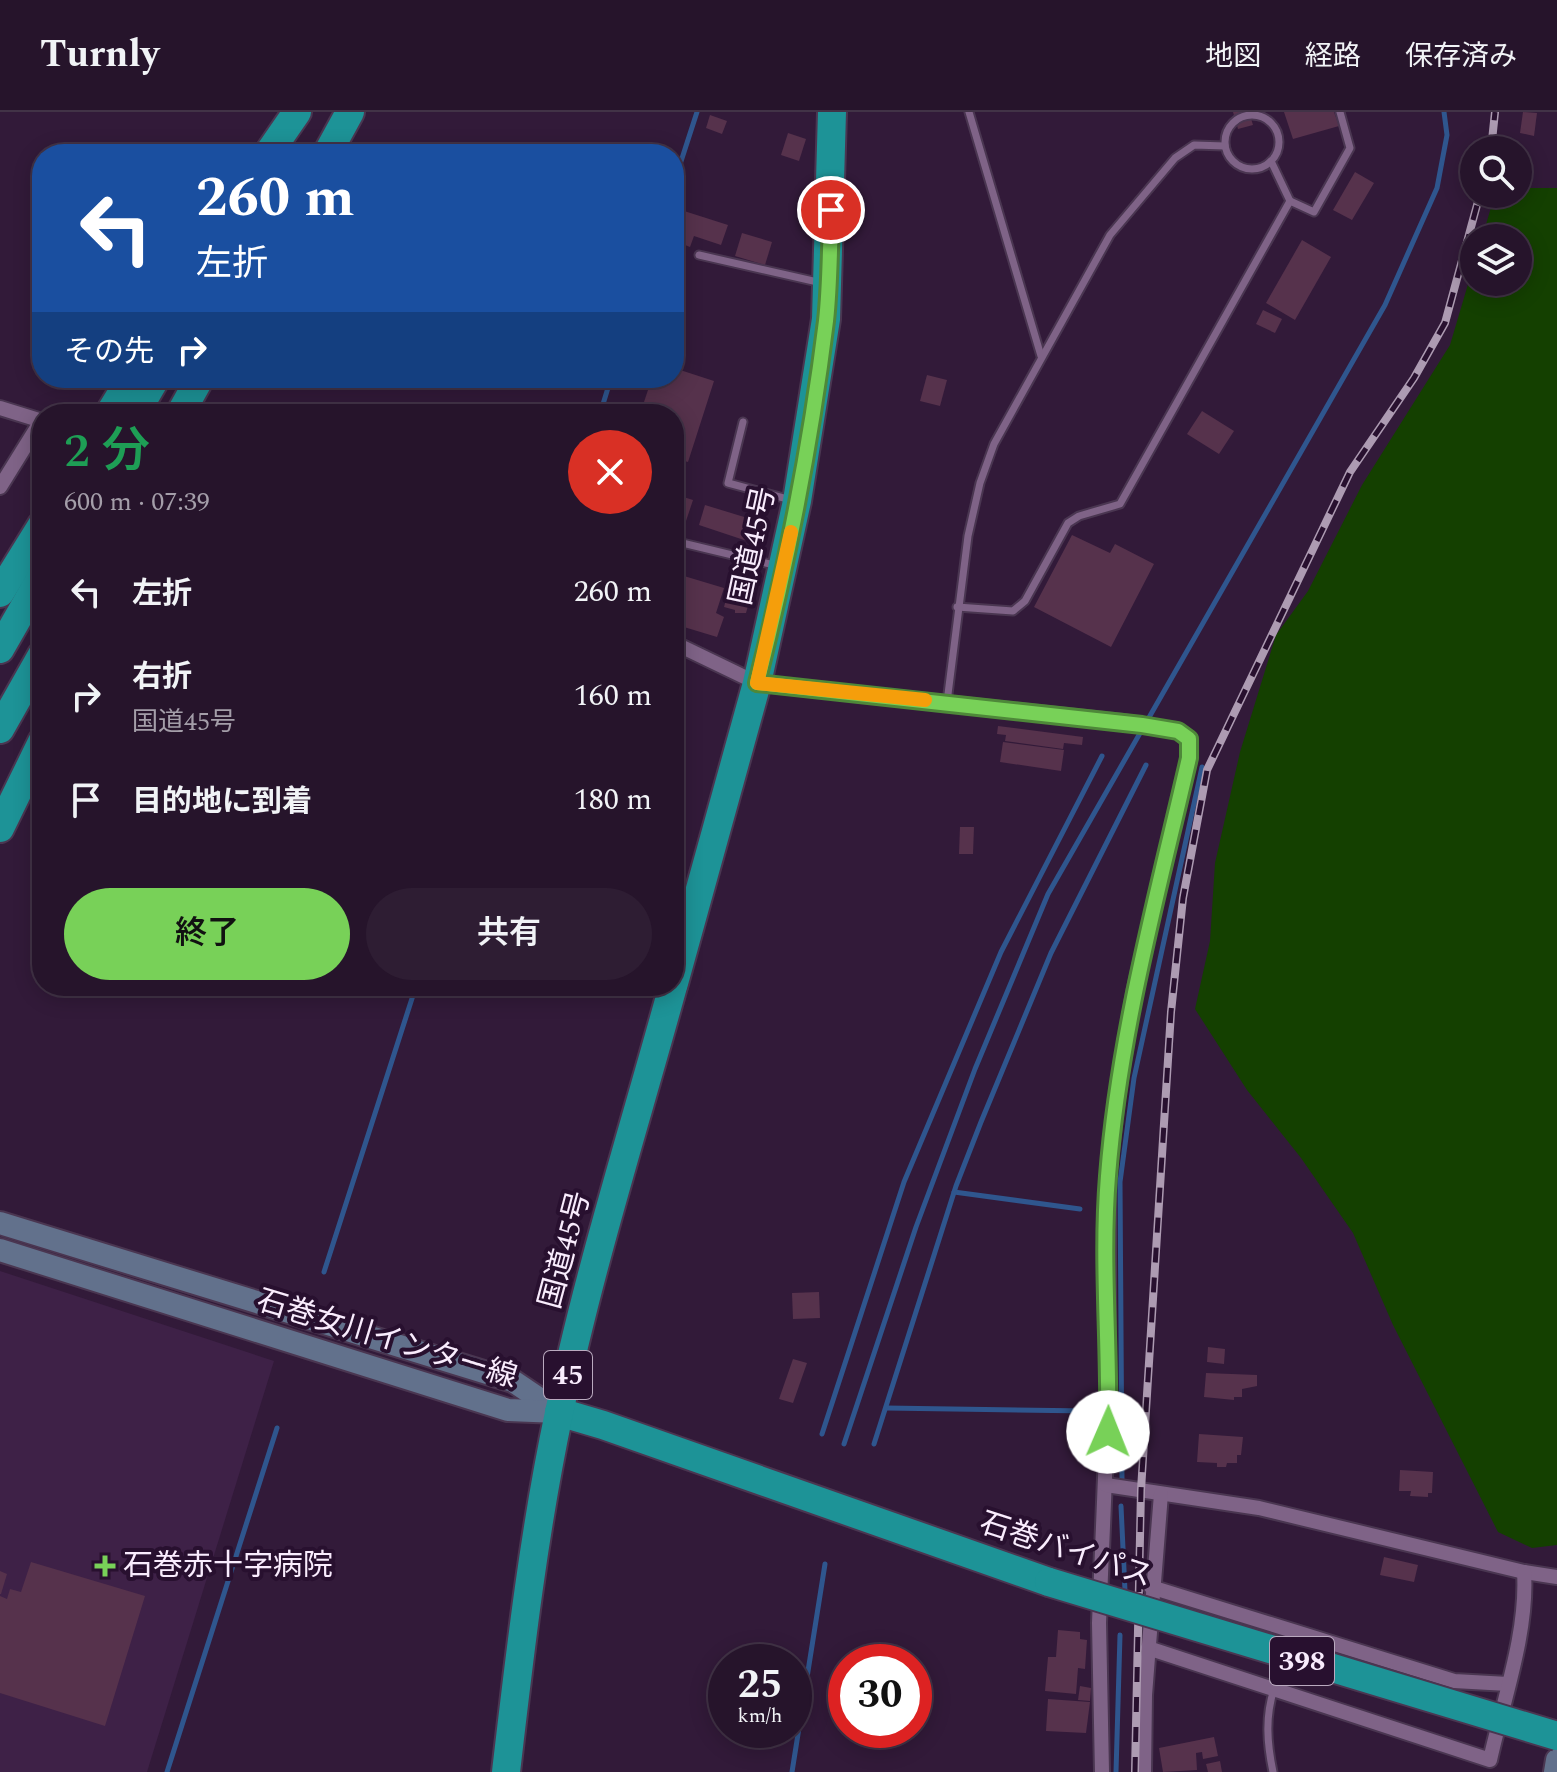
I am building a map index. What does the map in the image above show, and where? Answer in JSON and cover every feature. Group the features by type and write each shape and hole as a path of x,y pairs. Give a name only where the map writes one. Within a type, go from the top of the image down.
{"highway":[{"path":"275,144 297,112"},
{"path":"291,144 309,112"},
{"path":"332,144 350,112"},
{"name":"国道45号","path":"684,949 757,683 797,501 826,319 832,112"},
{"path":"0,593 32,541"},
{"path":"0,649 32,593"},
{"path":"0,729 32,673"},
{"path":"0,828 32,762"},
{"name":"国道45号","path":"506,1772 529,1590 559,1412 584,1308 671,996"},
{"name":"石巻バイパス","path":"559,1412 1049,1582 1557,1736"}],"main road":[{"name":"石巻女川インター線","path":"0,1223 513,1381 559,1412"},
{"name":"石巻女川インター線","path":"0,1250 508,1410 559,1412"},
{"path":"1555,1772 1557,1760"}],"street":[{"path":"0,408 32,418"},
{"path":"0,487 32,437"},
{"path":"684,648 757,683 1123,722 1178,731 1189,739 1189,758 1134,992 1108,1178 1106,1485 1099,1623 1102,1772"},
{"path":"1106,1485 1259,1508 1524,1572 1557,1577"},
{"path":"1144,1772 1151,1587 1161,1494"},
{"path":"1148,1648 1490,1760 1521,1625 1524,1572"},
{"path":"1151,1587 1454,1681 1508,1684"}],"lane":[{"path":"969,112 1041,356"},
{"path":"1271,161 1290,201 1314,212 1350,148 1340,112"},
{"path":"1260,116 1274,126 1278,133 1278,150 1271,161 1261,168 1244,168 1230,159 1225,146 1226,134 1235,120 1260,116"},
{"path":"947,702 968,536 980,483 994,444 1110,235 1175,158 1194,145 1225,146"},
{"path":"957,607 1013,611 1025,601 1068,523 1079,516 1120,504 1290,201"},
{"path":"699,255 828,285"},
{"path":"743,422 728,483 783,500 797,501"},
{"path":"684,543 784,568"},
{"path":"1273,1772 1267,1711 1274,1689"}],"shaded area":[{"name":"石巻赤十字病院","path":"0,1271 274,1361 147,1772 0,1772"}],"green space":[{"path":"1532,188 1557,188 1557,1545 1532,1548 1498,1532 1393,1325 1353,1233 1301,1158 1247,1090 1195,1009 1210,941 1215,863 1240,752 1276,635 1308,591 1362,485 1450,345 1465,296 1532,296 1532,224 1486,224 1491,208 1532,208"}],"building":[{"path":"1233,112 1249,112 1253,125 1238,129"},
{"path":"1284,112 1334,112 1339,126 1293,139"},
{"path":"1523,112 1537,113 1534,136 1520,133"},
{"path":"710,115 727,121 722,134 706,128"},
{"path":"788,133 806,139 799,161 781,155"},
{"path":"1355,172 1374,183 1352,220 1333,210"},
{"path":"684,211 728,225 721,245 694,236 690,247 685,245 684,248"},
{"path":"742,233 772,242 765,265 735,256"},
{"path":"1302,240 1331,257 1295,320 1266,303"},
{"path":"1263,310 1282,319 1275,333 1256,324"},
{"path":"684,371 714,381 688,462 684,461 684,404 643,404 649,388 684,388"},
{"path":"927,375 947,380 940,406 920,401"},
{"path":"1202,411 1234,431 1219,454 1187,434"},
{"path":"684,497 693,500 684,520"},
{"path":"705,505 754,520 747,541 699,525"},
{"path":"1072,535 1110,553 1115,544 1154,564 1111,647 1034,607"},
{"path":"684,576 724,588 716,613 724,617 717,637 684,627"},
{"path":"728,592 750,599 746,613 735,613 735,610 724,607"},
{"path":"998,726 1083,737 1082,745 1064,743 1063,749 1005,741 1006,735 997,734"},
{"path":"1003,742 1064,750 1061,771 1000,762"},
{"path":"960,827 974,827 973,854 959,854"},
{"path":"819,1292 820,1318 793,1319 792,1293"},
{"path":"1208,1347 1225,1349 1224,1364 1207,1362"},
{"path":"793,1359 807,1363 793,1403 779,1399"},
{"path":"1206,1373 1257,1375 1257,1386 1242,1389 1242,1397 1234,1397 1234,1400 1204,1397"},
{"path":"1199,1434 1243,1437 1237,1463 1217,1467 1217,1463 1197,1462"},
{"path":"1400,1470 1433,1472 1432,1493 1428,1493 1428,1497 1410,1496 1411,1491 1399,1491"},
{"path":"1384,1557 1418,1565 1414,1582 1380,1575"},
{"path":"31,1562 145,1596 105,1726 0,1693 0,1596 7,1599 10,1589 21,1592"},
{"path":"0,1571 7,1574 1,1594 0,1594"},
{"path":"1058,1630 1080,1632 1080,1639 1087,1640 1085,1669 1078,1668 1076,1694 1045,1691 1048,1657 1056,1657"},
{"path":"1080,1686 1091,1688 1090,1701 1078,1700"},
{"path":"1048,1699 1090,1702 1086,1733 1046,1731"},
{"path":"1214,1737 1218,1756 1203,1759 1202,1752 1196,1753 1197,1770 1163,1772 1159,1748"},
{"path":"1220,1761 1222,1772 1208,1772 1206,1764"}],"waterway":[{"path":"684,152 697,112"},
{"path":"844,1444 916,1227 975,1069 1048,894 1385,305 1437,188 1447,135 1444,112"},
{"path":"603,404 608,388"},
{"path":"822,1434 904,1182 1001,952 1102,756"},
{"path":"874,1444 956,1186 981,1122 1051,953 1146,765"},
{"path":"1122,1480 1120,1182 1134,1078 1202,767"},
{"path":"324,1272 413,996"},
{"path":"954,1192 1080,1209"},
{"path":"886,1408 1089,1411"},
{"path":"167,1772 277,1428"},
{"path":"1121,1506 1125,1591"},
{"path":"792,1772 825,1564"},
{"path":"1116,1772 1120,1635"}],"railway":[{"path":"1492,136 1495,112"},
{"path":"1135,1772 1141,1490 1171,1012 1183,898 1207,770 1350,472 1414,378 1445,323 1476,208"}],"slow traffic":[{"path":"791,532 757,683 925,700"}],"place":[{"name":"石巻赤十字病院","path":"105,1566"}],"route":[{"path":"831,210 826,319 817,379 777,604 757,683 1142,725 1178,731 1189,739 1189,758 1134,992 1117,1099 1108,1178 1108,1432"}]}
